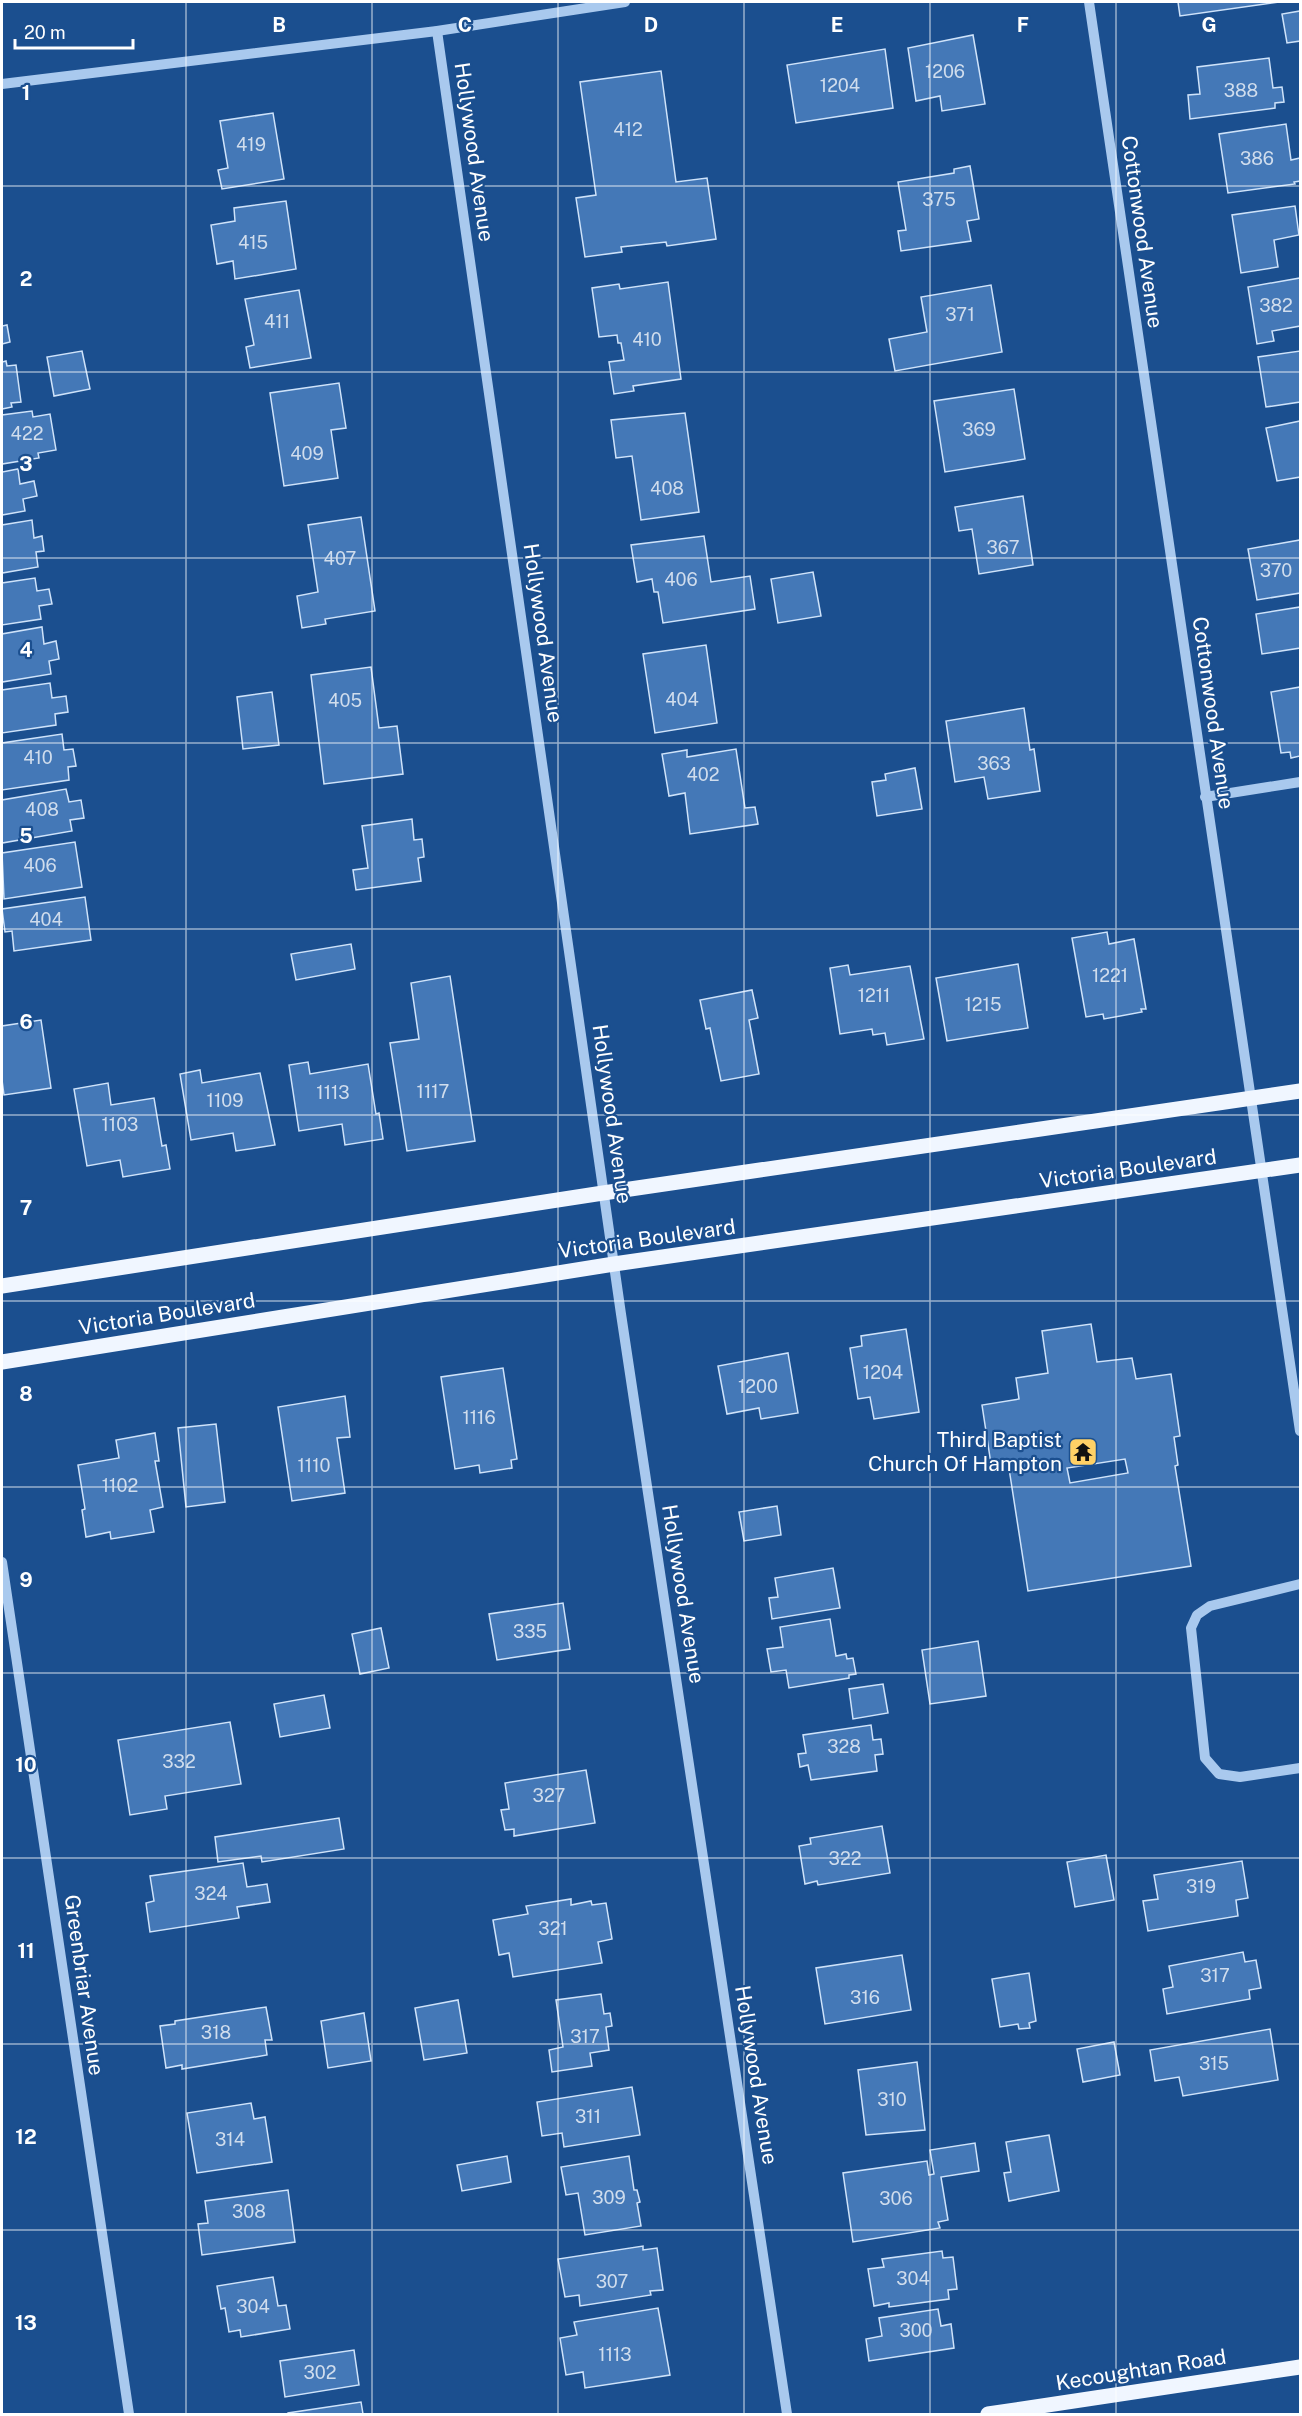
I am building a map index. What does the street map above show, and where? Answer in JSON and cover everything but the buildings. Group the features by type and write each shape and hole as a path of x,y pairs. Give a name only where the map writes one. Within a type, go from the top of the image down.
{"main road":[{"path":"2,1286 603,1193 1300,1091"},
{"name":"Victoria Boulevard","path":"2,1362 614,1264 1300,1165"},
{"name":"Kecoughtan Road","path":"988,2415 1300,2367"}],"street":[{"path":"2,84 437,31 626,2"},
{"name":"Cottonwood Avenue","path":"1089,2 1300,1431"},
{"name":"Hollywood Avenue","path":"437,31 603,1193 787,2415"},
{"path":"1206,797 1300,782"},
{"name":"Greenbriar Avenue","path":"2,1562 129,2415"},
{"path":"1300,1584 1210,1606 1197,1615 1191,1628 1205,1758 1219,1774 1240,1777 1300,1768"}],"place":[{"name":"Third Baptist Church Of Hampton","path":"1083,1452"}]}
